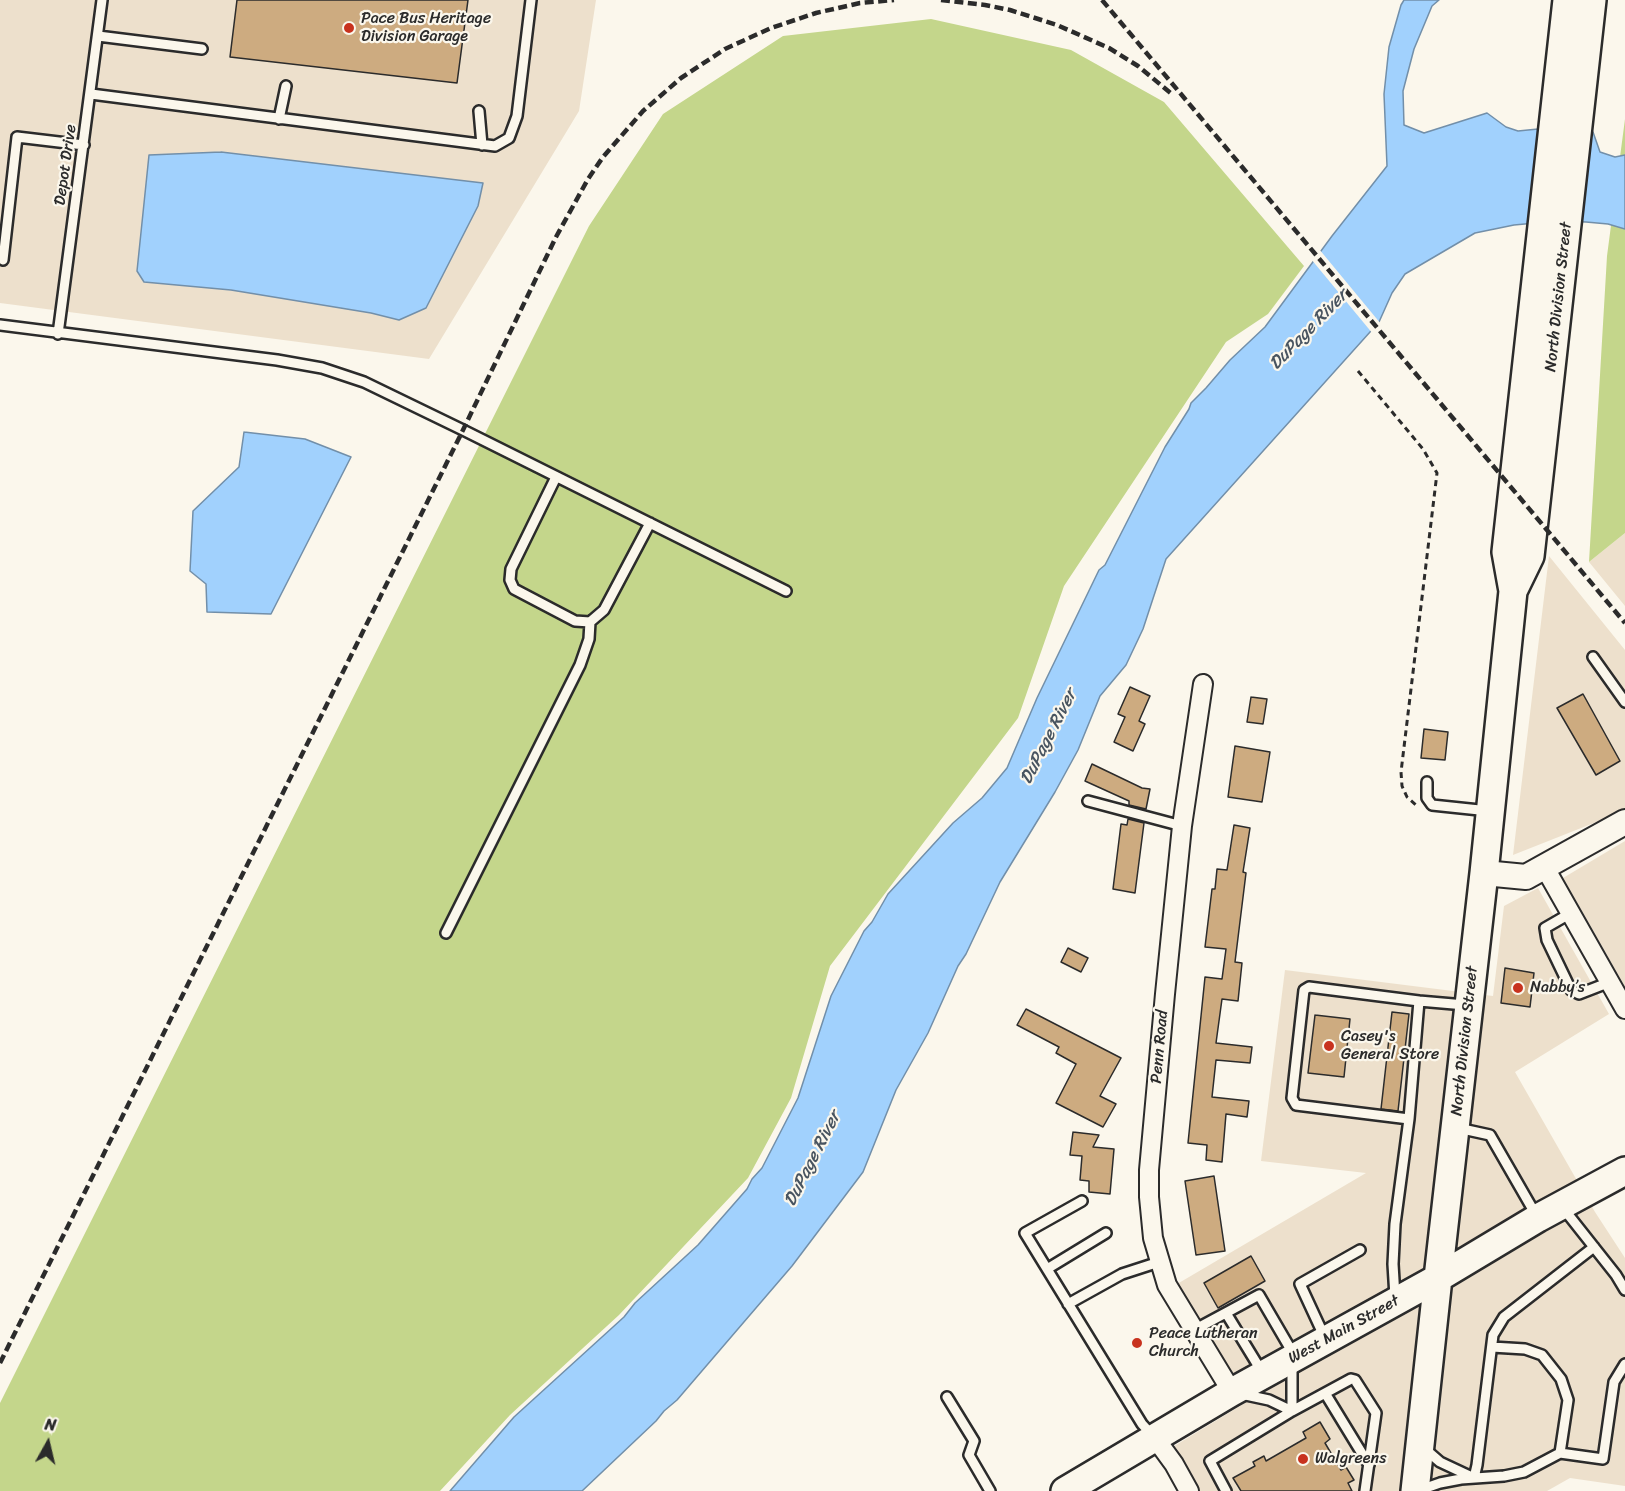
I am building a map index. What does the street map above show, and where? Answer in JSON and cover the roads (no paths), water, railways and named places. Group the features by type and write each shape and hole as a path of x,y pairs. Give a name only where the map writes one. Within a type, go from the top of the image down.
{"main road":[{"name":"North Division Street","path":"1416,1491 1513,591 1506,552 1552,244 1569,90 1567,0"},
{"name":"North Division Street","path":"1569,90 1592,0"},
{"path":"1484,873 1526,877 1625,822"},
{"name":"West Main Street","path":"1065,1491 1263,1374 1438,1278 1625,1171"}],"street":[{"name":"Penn Road","path":"1203,684 1182,826 1149,1170 1149,1215 1159,1262 1167,1285 1232,1392"},
{"path":"1545,868 1625,1009"},
{"path":"1155,1438 1174,1464 1189,1491"}],"lane":[{"name":"Depot Drive","path":"58,334 102,0"},
{"path":"91,94 495,146 508,138 517,116 531,0"},
{"path":"98,36 202,49"},
{"path":"279,118 286,87"},
{"path":"479,111 482,145"},
{"path":"3,260 17,137 84,145"},
{"path":"0,325 278,360 322,368 364,382 786,591"},
{"path":"556,477 512,569 510,580 514,589 575,621 590,622 604,610 650,523"},
{"path":"446,933 580,665 589,639 590,622"},
{"path":"1593,657 1625,702"},
{"path":"1427,782 1427,798 1432,805 1491,811"},
{"path":"1088,801 1182,826"},
{"path":"1570,913 1545,927 1547,940 1570,990 1579,994 1610,981"},
{"path":"1409,1119 1296,1105 1292,1098 1304,990 1309,987 1469,1006"},
{"path":"1395,1302 1393,1264 1395,1224 1409,1119 1419,1001"},
{"path":"1456,1127 1490,1135 1550,1212 1594,1247 1625,1290"},
{"path":"1082,1201 1024,1233 1142,1424 1155,1438"},
{"path":"1047,1269 1106,1233"},
{"path":"1474,1478 1494,1335 1504,1317 1594,1247"},
{"path":"1326,1340 1300,1284 1360,1250"},
{"path":"1068,1304 1122,1274 1159,1262"},
{"path":"1194,1330 1259,1295 1294,1358 1292,1411"},
{"path":"1226,1312 1263,1374"},
{"path":"1492,1347 1525,1349 1542,1355 1561,1378 1568,1400 1560,1453"},
{"path":"1416,1491 1440,1483 1524,1472 1560,1453 1603,1459 1614,1382 1625,1364"},
{"path":"1226,1491 1210,1461 1292,1411 1351,1380 1355,1380 1376,1413 1365,1491"},
{"path":"1232,1392 1269,1400 1292,1411"},
{"path":"1325,1393 1369,1465"},
{"path":"947,1397 974,1441 969,1455 990,1491"},
{"path":"1421,1445 1440,1462 1474,1478"}],"water":[{"name":"DuPage River","path":"1404,0 1439,0 1432,6 1414,49 1403,91 1404,125 1424,133 1487,113 1506,127 1518,131 1538,129 1593,132 1600,152 1615,157 1625,155 1625,229 1608,224 1586,222 1557,221 1514,225 1475,233 1405,274 1392,293 1379,322 1166,559 1143,629 1126,665 1100,696 1078,750 1000,882 928,1033 896,1090 863,1172 792,1266 677,1400 582,1491 450,1491 514,1417 624,1317 635,1303 698,1245 747,1189 762,1168 798,1098 831,996 864,931 872,922 888,894 953,823 982,798 1007,768 1037,698 1099,570 1105,565 1165,447 1191,403 1230,360 1265,327 1387,166 1384,94 1389,47"},
{"path":"221,152 483,183 478,206 426,308 399,320 371,313 231,290 144,282 137,271 149,155"},
{"path":"244,432 305,439 351,457 271,614 207,612 206,584 190,571 193,511 239,467"}],"railway":[{"path":"0,1363 463,430 556,237 588,179 603,157 643,111 681,78 725,49 771,28 816,13 860,3 894,0"},
{"path":"941,0 1010,10 1057,25 1109,48 1138,66 1173,95"},
{"path":"1102,0 1625,623"}],"place":[{"name":"Pace Bus Heritage Division Garage","path":"349,28"},
{"name":"Nabby’s","path":"1518,988"},
{"name":"Casey's General Store","path":"1329,1046"},
{"name":"Peace Lutheran Church","path":"1137,1343"},
{"name":"Walgreens","path":"1303,1459"}]}
